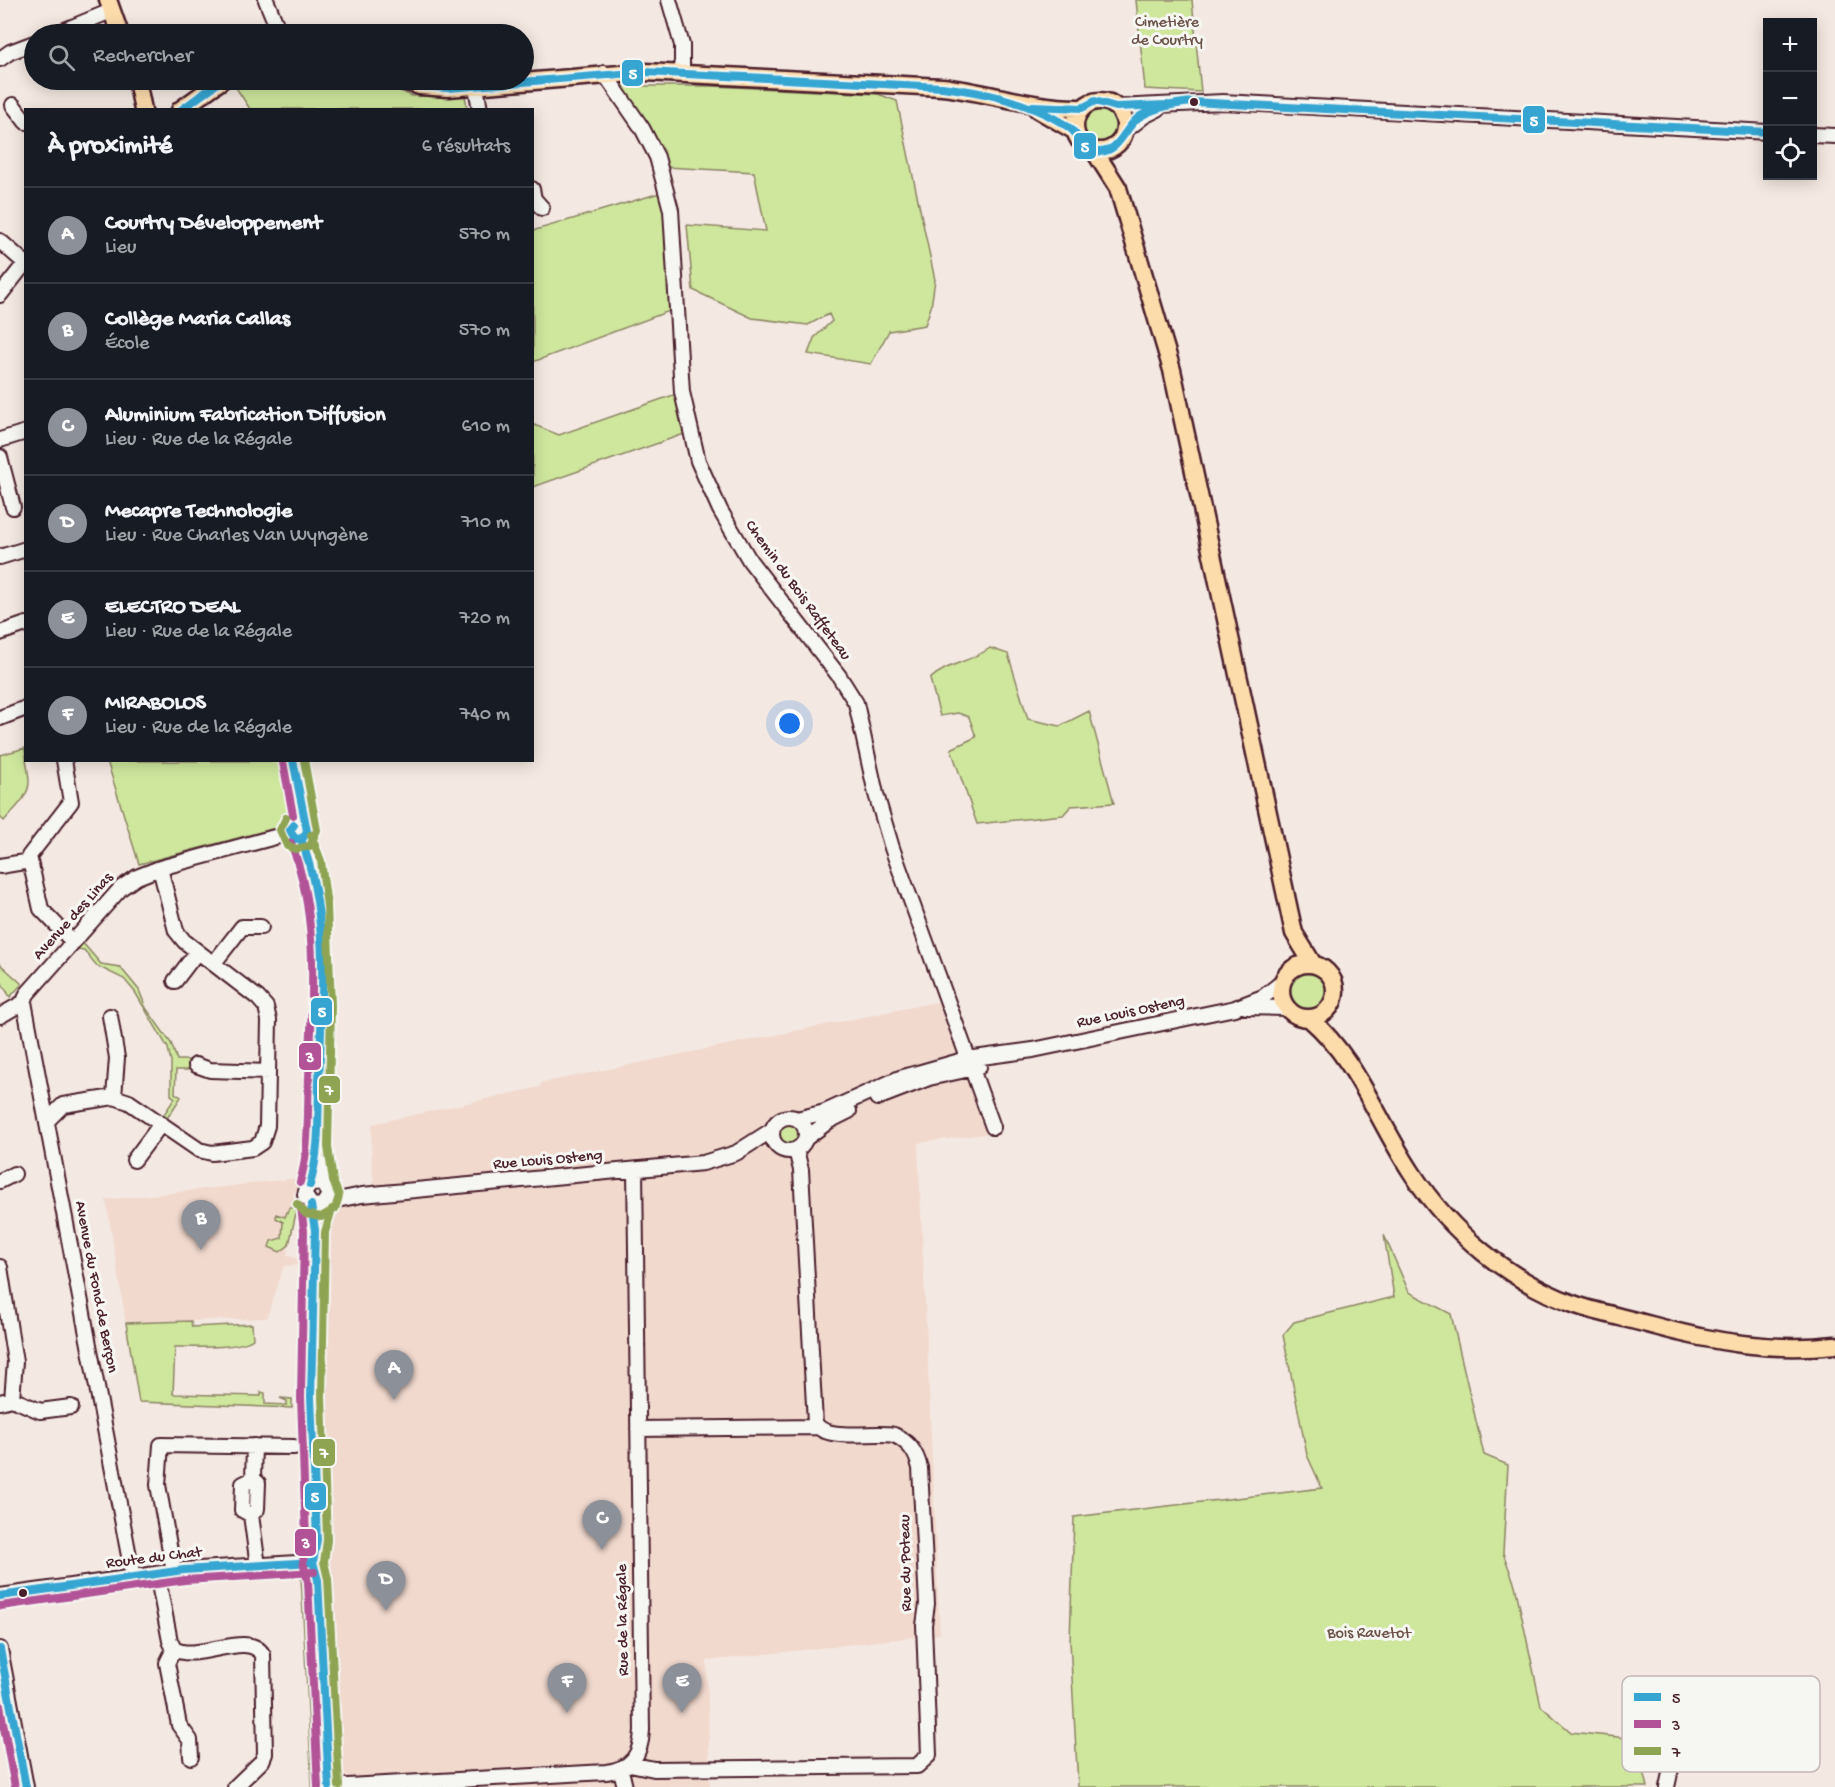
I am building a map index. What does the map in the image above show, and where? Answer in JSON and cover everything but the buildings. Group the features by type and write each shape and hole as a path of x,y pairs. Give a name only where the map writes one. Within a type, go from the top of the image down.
{"main road":[{"path":"110,5 117,24"},
{"path":"534,80 604,73 682,73 942,87 982,93 1032,106 1082,108"},
{"path":"139,90 143,108"},
{"path":"143,90 155,108"},
{"path":"183,108 208,90"},
{"path":"1075,131 1077,115 1088,104 1102,101 1116,107 1122,114 1118,188"},
{"path":"1032,106 1075,131 1082,145 1095,152 1103,152 1121,138"},
{"path":"1095,152 1118,188 1172,370 1294,933 1313,964 1328,972 1334,982 1335,993 1330,1007 1323,1014 1310,1018 1296,1016 1286,1008 1281,996 1294,933"},
{"path":"1286,977 1301,965 1313,964"},
{"path":"1330,1007 1339,1048"},
{"path":"1310,1018 1339,1048 1411,1173 1428,1196 1465,1236 1514,1274 1576,1305 1671,1331 1731,1344 1770,1348 1835,1345"}],"street":[{"path":"266,0 276,24"},
{"path":"669,0 681,45 682,73"},
{"path":"75,24 110,5"},
{"path":"0,59 24,46"},
{"name":"Chemin du Bois Raffeteau","path":"604,73 642,128 657,158 671,210 682,392 698,461 720,510 750,561 839,676 856,703 886,829 993,1127"},
{"path":"477,90 480,108"},
{"path":"1116,107 1217,102 1763,132"},
{"path":"13,105 24,119"},
{"path":"1121,138 1144,116 1166,105"},
{"path":"1817,135 1835,136"},
{"path":"534,199 542,208"},
{"path":"0,241 24,262"},
{"path":"0,295 24,264"},
{"path":"0,440 24,433"},
{"path":"0,457 13,507"},
{"path":"0,557 24,550"},
{"path":"0,632 24,625"},
{"path":"0,717 24,709"},
{"path":"64,762 71,802 32,849 30,861 42,912 73,942"},
{"path":"293,762 300,802 297,832 308,852 313,874 320,954 317,1148 320,1195 315,1230 311,1360 316,1540 313,1562 318,1580 329,1787 625,1767 625,1787"},
{"name":"Avenue des Linas","path":"0,1016 24,1002 27,994 125,884 160,868 297,832"},
{"path":"0,866 30,861"},
{"path":"42,1097 63,1105 114,1097 129,1102 206,1152 253,1148 262,1142 266,1132 268,1072 269,1020 266,1007 258,998 197,952 176,931 160,868"},
{"path":"214,963 242,927 261,927"},
{"path":"175,981 197,952"},
{"name":"Rue Louis Osteng","path":"797,1119 825,1112 900,1078 1235,1008 1263,997 1286,977"},
{"name":"Avenue du Fond de Berçon","path":"24,1002 133,1577"},
{"name":"Rue Louis Osteng","path":"1235,1008 1286,1008"},
{"path":"110,1016 117,1058 114,1097"},
{"name":"Rue Louis Osteng","path":"805,1139 829,1121 882,1095 970,1064"},
{"path":"196,1065 210,1070 268,1072"},
{"path":"47,1121 63,1105"},
{"path":"782,1119 797,1119 804,1127 805,1139 796,1150 779,1149 772,1140 772,1130 782,1119"},
{"path":"134,1160 161,1124"},
{"name":"Rue Louis Osteng","path":"736,1153 772,1130"},
{"name":"Rue Louis Osteng","path":"320,1195 362,1195 635,1170 703,1163 736,1153 779,1149"},
{"path":"638,1428 817,1427 813,1415 801,1170 796,1150"},
{"name":"Rue de la Régale","path":"625,1767 638,1754 641,1744 635,1170"},
{"path":"0,1181 14,1174"},
{"path":"0,1267 15,1362 6,1401 40,1411 71,1407"},
{"name":"Rue du Poteau","path":"625,1767 654,1769 917,1766 930,1755 924,1625 926,1593 918,1458 908,1444 894,1435 832,1434 817,1427"},
{"path":"174,1572 158,1485 160,1447 164,1443 294,1447"},
{"path":"254,1446 253,1479 258,1483 257,1509 251,1515 258,1566"},
{"name":"Route du Chat","path":"0,1596 174,1572 313,1562"},
{"path":"157,1574 170,1641 174,1649 188,1653 247,1644 258,1648 263,1655 265,1754 262,1761 235,1787"},
{"path":"0,1649 26,1787"},
{"path":"174,1649 167,1663 179,1725 190,1740 191,1757"},
{"path":"1667,1787 1670,1772"}],"shaded area":[{"path":"941,1001 991,1133 918,1143 940,1634 707,1661 710,1787 341,1787 321,1427 326,1214 336,1205 375,1201 371,1149 372,1124 540,1087 541,1083"},
{"path":"300,1178 297,1190 293,1193 294,1199 299,1202 287,1255 297,1259 299,1265 284,1266 267,1318 126,1323 106,1200"}],"green space":[{"name":"Cimetière de Courtry","path":"1136,0 1192,0 1201,92 1145,89"},
{"path":"620,86 712,86 878,94 897,101 935,280 931,307 925,325 889,331 871,364 808,354 814,338 832,321 829,314 808,325 752,318 693,290 687,225 766,231 754,172 666,167"},
{"path":"238,90 398,90 412,96 465,95 467,108 249,108"},
{"path":"1100,108 1107,109 1113,114 1118,120 1118,134 1113,140 1107,145 1100,146 1093,145 1087,140 1082,134 1081,127 1082,120 1087,114 1093,109"},
{"path":"660,193 669,236 672,310 534,362 534,230"},
{"path":"682,392 690,432 534,487 534,425 559,435"},
{"path":"990,648 1008,654 1028,719 1060,726 1089,711 1114,803 1071,806 1063,815 977,824 951,749 976,737 969,717 958,713 940,716 930,679 944,669"},
{"path":"24,748 24,762 26,762 29,780 29,786 21,802 4,821 0,817 0,755"},
{"path":"107,762 281,762 290,811 279,827 139,864"},
{"path":"82,942 101,964 120,967 139,990 146,1008 171,1043 177,1060 188,1060 188,1070 176,1070 175,1093 181,1097 166,1120 162,1117 175,1098 171,1095 171,1062 168,1048 135,992 124,979 97,966 84,950 76,949"},
{"path":"0,964 22,984 10,997 0,980"},
{"path":"1307,972 1321,978 1327,992 1321,1006 1307,1012 1293,1006 1287,992 1293,978"},
{"path":"789,1125 796,1128 799,1135 796,1142 789,1145 782,1142 779,1135 782,1128"},
{"path":"289,1208 295,1208 296,1213 289,1245 280,1252 269,1247 271,1241 282,1238 283,1222 276,1218 276,1214 285,1217"},
{"name":"Bois Ravetot","path":"1384,1235 1409,1292 1451,1314 1484,1455 1508,1465 1503,1553 1515,1585 1541,1706 1571,1732 1622,1737 1622,1772 1644,1772 1648,1787 1078,1787 1070,1641 1074,1517 1322,1488 1307,1455 1283,1335 1294,1322 1394,1297"},
{"path":"191,1321 192,1327 252,1324 253,1339 227,1346 175,1347 173,1394 261,1396 261,1392 265,1393 265,1404 287,1405 287,1401 280,1398 292,1399 292,1408 139,1402 126,1323"},
{"path":"297,1571 308,1576 312,1585 322,1787 312,1787 301,1576"}],"transit line":[{"name":"5","path":"534,81 645,72 942,87 986,94 1029,107 1067,126 1086,147 1099,152 1106,151 1117,144 1139,117 1165,106 1192,102 1763,132"},
{"name":"5","path":"184,108 208,90"},
{"name":"5","path":"1033,106 1082,108 1095,101 1116,107 1167,105"},
{"name":"3","path":"283,762 293,815"},
{"name":"5","path":"293,762 307,831 303,838 295,839 290,830 294,825"},
{"name":"7","path":"286,818 280,830 287,846 295,849 310,846 317,830 304,762"},
{"name":"7","path":"297,1204 306,1214 321,1217 335,1209 339,1196 333,1181 328,1147 331,1005 327,906 321,861 311,835"},
{"name":"5","path":"301,839 316,897 322,958 318,1133 310,1185"},
{"name":"3","path":"291,843 306,900 312,959 308,1130 300,1182"},
{"name":"5","path":"311,1205 315,1230 311,1397 317,1540 313,1562 318,1580 329,1787"},
{"name":"3","path":"301,1207 304,1231 301,1397 306,1539 303,1562 308,1582 318,1787"},
{"name":"7","path":"332,1209 325,1232 322,1397 327,1540 324,1562 328,1579 339,1786"},
{"name":"5","path":"0,1596 184,1570 313,1562"},
{"name":"3","path":"1,1606 185,1580 314,1572"},
{"name":"5","path":"0,1649 26,1787"},
{"name":"3","path":"0,1706 15,1787"}],"place":[{"name":"Collège Maria Callas","path":"201,1250"},
{"name":"Courtry Développement","path":"394,1400"},
{"name":"Aluminium Fabrication Diffusion","path":"602,1550"},
{"name":"Mecapre Technologie","path":"386,1611"},
{"name":"MIRABOLOS","path":"567,1713"},
{"name":"ELECTRO DEAL","path":"682,1713"}]}
